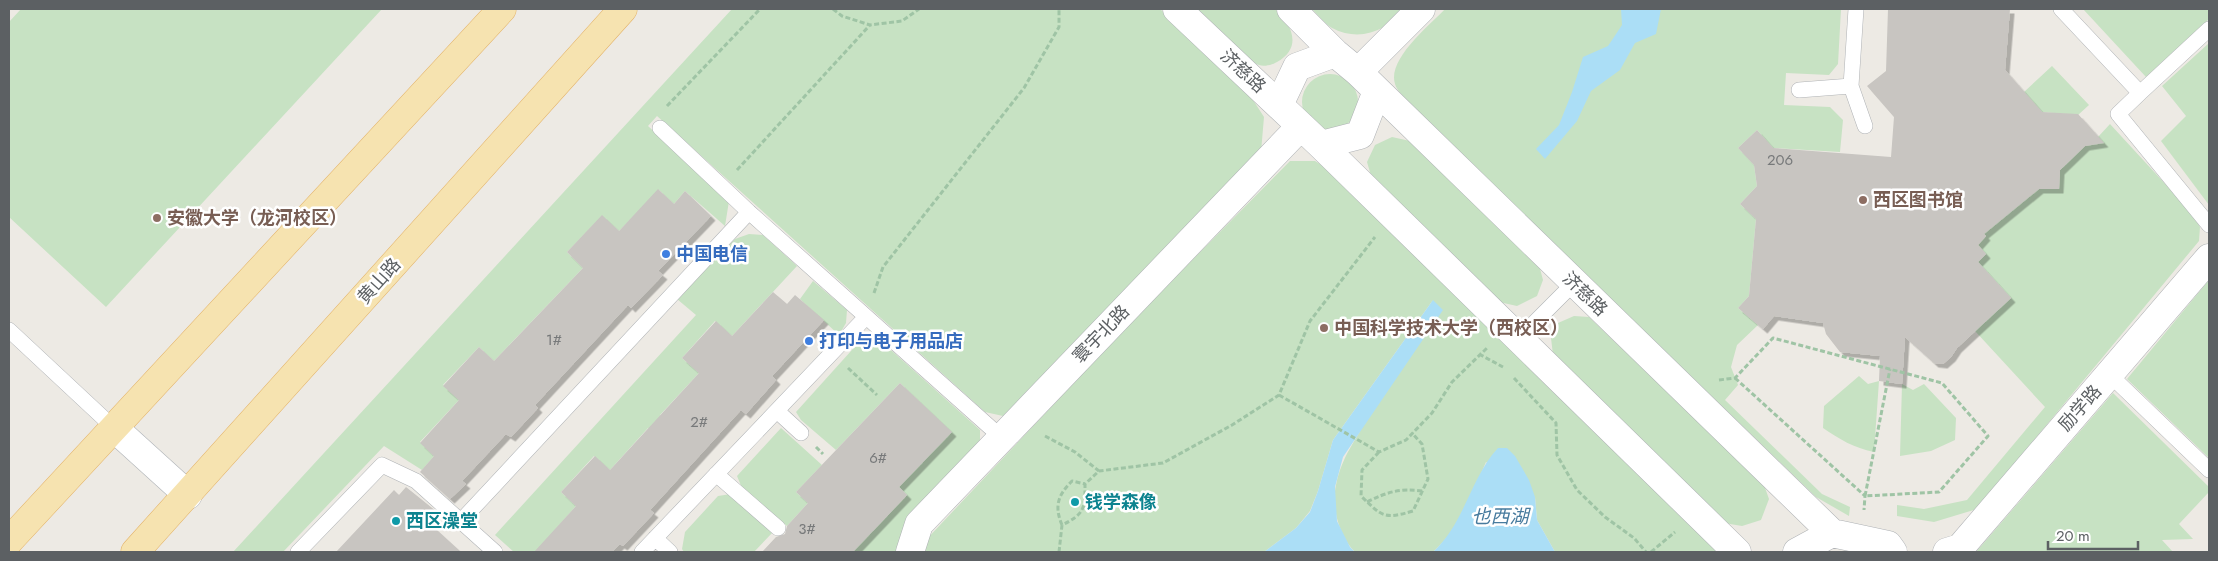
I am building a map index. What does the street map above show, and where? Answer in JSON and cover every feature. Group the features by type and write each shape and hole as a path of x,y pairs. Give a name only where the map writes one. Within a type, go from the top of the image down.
{"main road":[{"path":"9,541 502,9"},
{"name":"黄山路","path":"135,552 623,9"}],"street":[{"name":"济慈路","path":"1177,9 1301,126 1736,552"},
{"name":"济慈路","path":"1291,9 1832,534"},
{"path":"1320,145 1360,135 1368,82 1421,9"},
{"path":"1279,105 1297,67 1335,53"},
{"name":"寰宇北路","path":"910,550 920,524 1301,126"},
{"name":"励学路","path":"1947,552 1960,548 2209,258"},
{"path":"113,427 188,494"},
{"path":"1797,552 1832,534 1888,545 1892,552"}],"lane":[{"path":"1856,9 1851,86 1865,126"},
{"path":"2061,9 2140,93"},
{"path":"2209,29 2118,114 2209,224"},
{"path":"1799,90 1851,86"},
{"path":"660,128 749,212 866,317 1008,430"},
{"path":"461,521 749,212"},
{"path":"1513,334 1574,283"},
{"path":"642,552 866,317"},
{"path":"9,330 113,427"},
{"path":"2110,374 2209,470"},
{"path":"777,411 801,433"},
{"path":"298,552 382,465 416,481 495,552"},
{"path":"716,474 778,528"},
{"path":"655,538 670,552"}],"path":[{"path":"660,128 665,109 760,9"},
{"path":"833,9 842,16 870,25 902,21 919,9"},
{"path":"866,317 883,267 1024,88 1059,26 1059,9"},
{"path":"722,187 870,25"},
{"path":"1062,525 1079,517 1085,504 1085,484 1099,471 1163,462 1232,424 1279,395 1310,321 1391,215"},
{"path":"1412,433 1422,444 1428,480 1413,511 1396,516 1378,513 1361,496 1362,470 1379,452 1406,440 1412,433 1432,413 1452,382 1480,354 1513,334"},
{"path":"1773,338 1890,369 1942,383 1988,436 1939,492 1865,496 1735,378 1773,338"},
{"path":"1480,354 1503,366 1556,423 1557,455 1577,490 1605,517 1634,538 1646,552"},
{"path":"1861,540 1865,496 1890,369"},
{"path":"857,376 877,395"},
{"path":"1279,395 1379,452"},
{"path":"1008,430 1042,435 1075,452 1099,471"},
{"path":"1059,552 1062,525 1057,512 1062,491 1072,481 1085,484"},
{"path":"1367,502 1382,494 1405,488 1422,492"}],"green space":[{"path":"21,9 382,9 106,307 9,217 9,22"},
{"path":"732,9 1160,9 1246,89 1264,117 1261,152 1003,416 985,412 657,116 648,126 729,201 725,226 685,191 674,204 659,190 619,231 602,216 567,252 583,268 494,361 479,347 443,385 459,400 420,442 434,456 422,470 384,446 283,552 233,552"},
{"path":"1194,9 1275,9 1290,29 1292,43 1290,50 1275,63 1266,66 1259,65 1250,61 1233,48"},
{"path":"1312,9 1407,9 1382,28 1363,34 1353,34 1332,28"},
{"path":"1445,9 1841,9 1838,64 1829,75 1786,73 1784,105 1830,107 1843,120 1840,152 1773,148 1757,130 1738,148 1754,165 1757,186 1740,204 1756,219 1749,296 1738,308 1758,325 1737,345 1731,367 1738,385 1725,400 1822,494 1850,507 1849,516 1816,497 1411,106 1395,84 1394,74 1397,64 1411,43"},
{"path":"2083,9 2209,9 2209,19 2146,77"},
{"path":"2209,43 2209,205 2161,141 2186,116 2162,86"},
{"path":"2052,66 2089,105 2078,115 2042,112 2024,92"},
{"path":"1330,74 1341,76 1350,82 1356,91 1358,102 1356,113 1350,122 1341,128 1330,130 1319,128 1310,122 1304,113 1302,102 1304,91 1310,82 1319,76"},
{"path":"2110,124 2191,212 2200,227 2199,241 1977,509 1934,522 1897,516 1897,505 1924,509 1967,500 2045,407 1975,331 2011,298 1978,262 1986,254 1978,245 1986,236 1978,227 2039,189 2059,189 2060,170 2085,146 2095,144 2098,137"},
{"path":"1392,137 1410,141 1539,265 1543,280 1537,296 1517,306 1499,302 1372,179 1367,162 1375,145"},
{"path":"1290,161 1315,161 1339,176 1717,552 1555,552 1537,520 1535,497 1486,462 1458,522 1433,552 1355,552 1341,530 1336,512 1335,494 1339,475 1349,450 1433,300 1333,440 1310,511 1296,528 1264,552 924,552 924,542 1136,317"},
{"path":"749,234 763,235 797,266 732,336 715,321 682,358 699,373 660,415 664,443 648,428 610,470 594,456 561,492 576,506 538,549 541,552 514,552 495,535 696,315 677,299 735,239"},
{"path":"2209,280 2209,458 2127,379"},
{"path":"813,281 847,310 846,323 839,335 800,299"},
{"path":"1574,316 1589,317 1764,485 1769,499 1761,520 1742,526 1724,523 1553,355 1551,338 1558,323"},
{"path":"872,340 892,351 980,430 980,443 898,552 836,552 821,539 873,531 907,495 899,487 951,432 900,383 836,450 801,420 796,412 860,341"},
{"path":"1859,376 1868,384 1879,381 1874,452 1847,443 1823,428 1824,406"},
{"path":"1902,384 1913,390 1924,384 1956,418 1955,440 1931,451 1900,456"},
{"path":"2113,393 2209,487 2209,492 2179,524 2193,539 2162,540 2173,552 1976,552"},
{"path":"781,428 822,465 796,492 808,503 787,526 742,488 737,476"},
{"path":"731,494 773,532 754,552 684,552 682,549 685,532 718,496"}],"water":[{"path":"1621,9 1661,9 1656,34 1635,43 1620,70 1591,91 1577,121 1545,159 1536,149 1559,125 1583,57 1608,46 1622,25"},
{"path":"1433,300 1443,310 1343,457 1335,487 1337,521 1350,547 1355,552 1264,552 1296,528 1310,512 1333,440"},
{"name":"也西湖","path":"1498,448 1507,448 1515,456 1529,480 1535,497 1537,520 1555,552 1433,552 1453,528 1488,460"}],"building":[{"name":"西区图书馆","path":"1888,9 2010,9 2005,70 2042,112 2078,114 2104,143 2085,146 2060,170 2059,189 2039,189 1984,234 1986,236 1978,245 1986,254 1978,262 2011,298 1957,348 1943,364 1934,363 1905,337 1902,384 1879,381 1880,356 1840,352 1826,334 1823,323 1774,316 1763,329 1738,308 1749,296 1756,219 1740,204 1757,186 1754,165 1738,148 1757,130 1773,148 1891,157 1894,117 1867,86 1886,71"},
{"path":"658,189 674,204 685,191 711,216 658,271 663,275 631,308 628,305 535,405 538,408 511,437 506,434 462,481 466,484 450,499 420,472 434,456 420,443 459,400 443,386 479,347 494,361 583,268 567,252 602,215 619,231"},
{"path":"773,292 787,304 795,295 824,320 772,376 776,380 746,414 741,410 650,510 654,513 623,546 620,544 612,552 534,552 576,506 561,492 595,456 610,470 699,373 682,358 716,321 732,336"},
{"path":"900,383 952,432 899,487 907,495 853,552 762,552 776,537 785,534 787,526 808,503 796,492"},
{"name":"西区澡堂","path":"406,487 437,512 427,521 461,552 336,552 394,490 399,495"}],"place":[{"name":"西区图书馆","path":"1863,200"},
{"name":"安徽大学（龙河校区）","path":"157,218"},
{"name":"中国电信","path":"666,254"},
{"name":"中国科学技术大学（西校区）","path":"1324,328"},
{"name":"打印与电子用品店","path":"809,341"},
{"name":"钱学森像","path":"1075,502"},
{"name":"西区澡堂","path":"396,521"}]}
